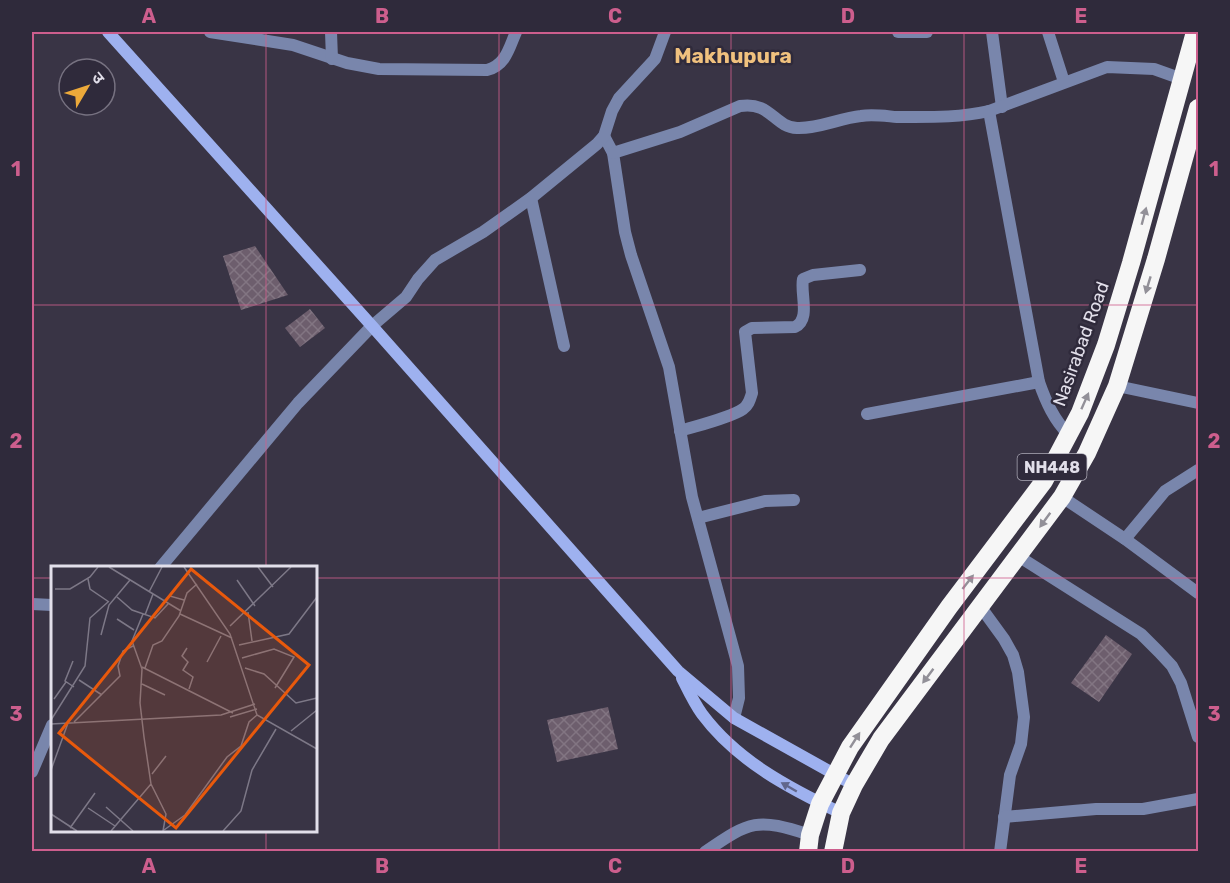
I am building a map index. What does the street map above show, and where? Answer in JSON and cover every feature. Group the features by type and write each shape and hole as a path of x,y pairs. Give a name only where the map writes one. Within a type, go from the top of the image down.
{"highway":[{"name":"Nasirabad Road","path":"809,844 820,804 850,747 949,607 1044,481 1091,389 1131,264 1195,32"},
{"name":"NH448","path":"833,852 841,813 854,785 881,740 1062,497 1088,453 1117,386 1156,259 1198,108"}],"main road":[{"path":"108,32 678,671 734,718 854,785"},
{"path":"678,671 701,712 720,736 760,769 790,788 841,813"}],"street":[{"path":"210,32 293,45 332,59 379,69 487,70 500,65 506,58 516,32"},
{"path":"331,32 332,59"},
{"path":"162,566 298,404 372,326 406,297 435,260 483,232 531,198 597,144 604,136 619,98 655,59 665,32"},
{"path":"898,32 927,32"},
{"path":"992,32 1002,107"},
{"path":"1048,32 1064,82"},
{"path":"613,153 664,138 740,106 759,106 780,121 798,128 863,115 958,117 989,111 1107,67 1154,69 1182,79"},
{"path":"989,111 1039,382 1052,414 1069,435"},
{"path":"604,136 613,153 625,232 669,367 698,518 738,666 739,698 734,718"},
{"path":"531,198 564,346"},
{"path":"680,431 743,409 749,402 752,393 745,332 752,328 800,325 804,316 802,279 813,275 860,270"},
{"path":"867,414 1039,382"},
{"path":"1117,386 1198,403"},
{"path":"1125,539 1165,491 1198,470"},
{"path":"1062,497 1125,539 1198,594"},
{"path":"698,518 765,501 794,500"},
{"path":"1018,556 1141,634 1159,652 1172,666 1181,683 1198,737"},
{"path":"32,604 51,605"},
{"path":"980,606 1013,655 1018,672 1024,717 1024,731 1010,776 1000,852"},
{"path":"32,772 51,727"},
{"path":"1004,817 1096,809 1143,809 1198,799"},
{"path":"705,852 735,831 763,823 778,825 809,844"}],"building":[{"path":"255,246 288,295 241,310 223,256"},
{"path":"310,309 325,328 300,347 285,328"},
{"path":"1106,635 1132,654 1099,702 1071,683"},
{"path":"608,707 618,749 557,762 547,720"}],"district":[{"name":"Makhupura","path":"733,56"}]}
